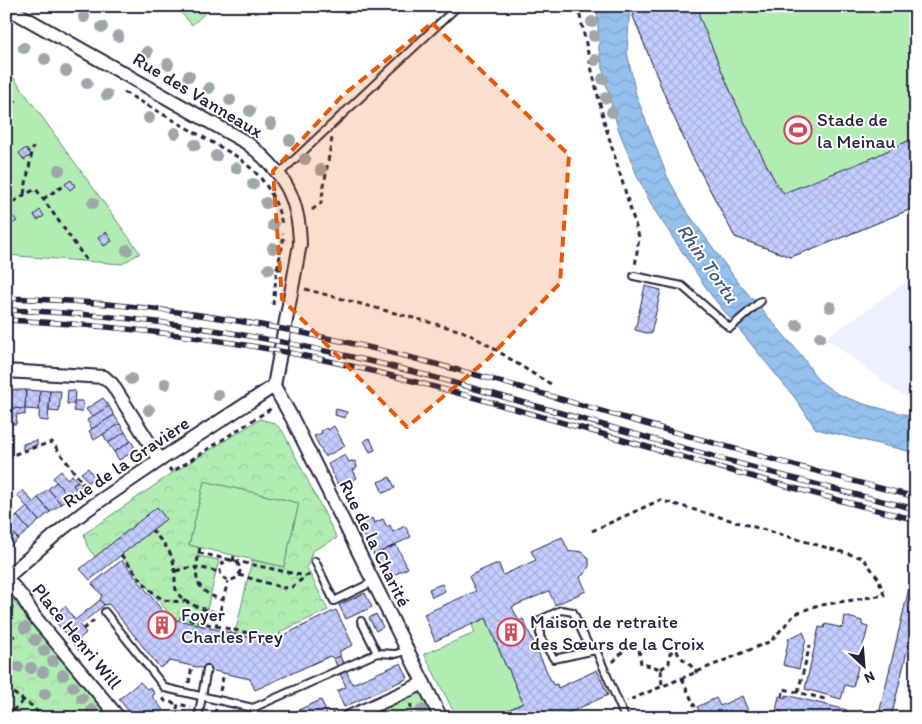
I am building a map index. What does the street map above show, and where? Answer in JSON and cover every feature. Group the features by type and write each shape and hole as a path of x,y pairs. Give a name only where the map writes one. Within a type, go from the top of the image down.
{"street":[{"name":"Rue des Vanneaux","path":"6,7 247,143 268,161 284,180 294,200 299,222 300,244 274,386"},
{"path":"6,371 104,377 112,384 160,460"},
{"name":"Rue de la Gravière","path":"6,578 88,509 274,386"},
{"name":"Rue de la Charité","path":"274,386 441,718"},
{"name":"Place Henri Will","path":"6,578 23,598 34,616 118,718"},
{"path":"346,718 424,683"}],"lane":[{"path":"279,174 458,6"},
{"path":"634,276 682,286 730,328 761,301"},
{"path":"315,561 334,601 373,582"},
{"path":"591,651 573,612 561,610 540,620 540,637 554,659 596,650 625,718"},
{"path":"105,612 165,688 254,708 377,653 396,654 407,650"},
{"path":"361,621 377,653"},
{"path":"198,718 207,669"}],"path":[{"path":"578,6 604,121 639,237 634,276"},
{"path":"122,91 236,156 261,177 277,205 283,226 283,243 277,269 272,311"},
{"path":"6,117 16,100"},
{"path":"312,210 321,203 335,122"},
{"path":"24,194 33,147"},
{"path":"43,198 63,186"},
{"path":"6,207 24,194 36,189 87,262"},
{"path":"6,196 14,201"},
{"path":"277,269 296,272"},
{"path":"293,285 462,331 551,384"},
{"path":"6,457 52,442 90,492 82,497"},
{"path":"592,531 660,500 863,558 878,578 884,595 815,606 795,614 772,641 620,704"},
{"path":"152,530 171,555 176,571 174,583 180,598 199,607 219,613"},
{"path":"200,548 196,567 197,580 202,589 211,596 222,600"},
{"path":"199,552 305,576 320,573"},
{"path":"122,555 144,583 158,597 174,602 186,601"},
{"path":"233,561 234,556"},
{"path":"229,560 233,561 240,568 239,575 234,579 222,578 219,568 229,560"},
{"path":"176,571 196,567 220,572"},
{"path":"239,575 284,588 292,587 305,576"},
{"path":"216,626 228,580"},
{"path":"172,621 178,618 262,636 266,644"},
{"path":"6,619 10,637 6,650"},
{"path":"10,637 19,635"},
{"path":"605,670 629,645 635,645 639,649 641,664 661,670"},
{"path":"798,692 810,645"},
{"path":"661,670 669,662 670,653 677,651 680,657 692,666 697,673"},
{"path":"661,670 662,687"},
{"path":"682,679 695,707"},
{"path":"6,688 38,710 43,718"},
{"path":"782,697 784,689 825,699"},
{"path":"6,718 24,700"},
{"path":"777,718 779,711"},
{"path":"82,718 85,712"},
{"path":"386,718 396,715 405,718"}],"highlighted area":[{"path":"432,23 569,155 560,283 488,359 407,427 282,299 273,171 342,96"}],"shaded area":[{"path":"916,275 916,400 900,394 826,338"}],"green space":[{"path":"175,6 213,6 192,25"},
{"name":"Stade de la Meinau","path":"636,6 916,6 916,207 791,257 735,237 691,154 669,106 633,16"},
{"path":"6,67 140,253 122,264 6,255"},
{"path":"260,419 274,423 282,430 337,538 312,551 307,568 328,610 280,632 281,635 262,643 260,640 235,634 252,560 284,567 299,503 204,481 189,545 200,548 198,556 219,560 203,626 176,622 121,555 166,519 157,508 95,557 87,546 84,534 171,474"},
{"path":"204,481 299,503 284,567 189,545"},
{"path":"6,595 12,599 113,718 6,718"},
{"path":"486,618 523,703 491,718 457,718 424,654 475,633 472,625"},
{"path":"419,690 432,718 357,718"}],"water":[{"name":"Rhin Tortu","path":"597,6 630,6 627,52 636,95 667,176 685,209 737,281 802,356 818,380 836,393 850,399 916,417 916,453 816,429 795,398 711,295 653,208 638,178 618,128 599,50"}],"building":[{"path":"636,6 703,6 699,16 726,81 777,185 784,193 872,158 916,137 916,207 791,257 735,237 691,154 669,106 633,16"},
{"path":"26,148 31,155 24,160 19,153"},
{"path":"71,180 75,186 70,190 65,184"},
{"path":"40,210 44,216 37,220 34,215"},
{"path":"12,215 17,221 12,224 7,218"},
{"path":"106,232 112,241 104,246 98,237"},
{"path":"645,286 661,290 651,334 635,330"},
{"path":"6,389 12,390 11,424 6,424"},
{"path":"12,390 26,390 25,409 11,408"},
{"path":"26,390 40,391 39,410 25,409"},
{"path":"40,390 50,391 48,421 39,420"},
{"path":"68,390 75,391 74,404 67,404"},
{"path":"50,391 61,391 59,412 49,411"},
{"path":"103,398 109,406 92,417 86,409"},
{"path":"74,401 83,401 82,412 74,411"},
{"path":"109,406 114,415 92,429 87,420"},
{"path":"11,408 25,409 25,415 17,414 16,424 11,424"},
{"path":"336,409 347,412 345,418 335,415"},
{"path":"114,415 120,424 94,440 89,431"},
{"path":"120,424 125,432 108,443 103,434"},
{"path":"334,426 345,446 325,457 314,436"},
{"path":"125,432 131,441 114,452 108,443"},
{"path":"370,438 375,450 370,452 364,441"},
{"path":"37,440 37,445 23,450 23,444"},
{"path":"131,441 136,450 119,460 114,452"},
{"path":"345,455 349,462 356,462 357,468 353,470 357,478 339,487 328,464"},
{"path":"88,468 95,478 88,482 81,473"},
{"path":"61,471 67,479 72,475 77,481 73,485 77,490 69,497 53,478"},
{"path":"390,477 395,488 383,493 378,482"},
{"path":"78,481 82,485 77,490 73,485"},
{"path":"56,482 69,497 61,504 48,489"},
{"path":"48,489 61,504 50,512 38,498"},
{"path":"23,490 33,502 27,507 17,495"},
{"path":"38,498 50,512 39,521 27,507"},
{"path":"27,507 39,521 29,530 17,516"},
{"path":"157,507 166,519 90,580 80,569"},
{"path":"6,516 11,521 17,516 29,530 18,539 6,525"},
{"path":"372,518 374,523 383,519 387,527 390,525 393,532 405,526 411,537 374,555 359,525"},
{"path":"6,525 18,539 8,548 6,547"},
{"name":"Maison de retraite des Sœurs de la Croix","path":"562,537 569,552 582,552 589,560 587,570 580,577 586,591 555,605 549,591 512,607 519,621 523,619 553,685 557,684 558,688 597,670 608,695 557,718 491,718 523,703 486,618 435,641 424,614 476,591 469,577 471,575 499,564 503,575 536,560 531,551"},
{"path":"396,545 408,568 386,579 374,555"},
{"name":"Foyer Charles Frey","path":"122,560 173,624 178,620 260,640 263,645 336,610 353,645 340,651 340,656 334,659 330,656 255,690 250,679 170,661 160,668 109,604 104,605 100,600 102,595 92,584"},
{"path":"914,567 916,568 916,614 891,718 878,718"},
{"path":"442,584 445,591 432,597 429,589"},
{"path":"365,593 372,607 346,619 339,605"},
{"path":"100,600 104,605 80,625 86,633 79,639 86,648 80,652 52,617 65,606 75,620"},
{"path":"376,614 383,627 376,631 369,618"},
{"path":"845,616 862,621 862,625 868,627 853,687 845,685 841,699 805,689 819,627 824,628 825,624 843,628"},
{"path":"803,632 806,639 799,669 783,665 789,638"},
{"path":"340,656 352,684 401,663 408,678 344,707 337,691 346,687 334,659"},
{"path":"140,682 147,689 150,687 155,694 152,696 163,710 157,718 134,718 119,699"},
{"path":"916,690 916,718 909,718"},
{"path":"786,695 847,710 845,718 781,718 782,712 776,711 779,696 786,698"},
{"path":"742,696 750,716 749,718 695,718 701,715 697,707 716,698 720,706"},
{"path":"321,700 327,714 320,718 289,718 287,715"},
{"path":"267,711 270,718 250,718 249,716 256,712 257,716"}],"railway":[{"path":"6,298 132,307 217,318 300,332 452,368 635,421 916,497"},
{"path":"6,310 101,316 195,327 336,353 428,376 761,470 916,509"},
{"path":"6,320 70,324 167,334 263,348 344,364 465,395 750,476 916,520"}],"place":[{"name":"Stade de la Meinau","path":"798,130"},
{"name":"Foyer Charles Frey","path":"162,625"},
{"name":"Maison de retraite des Sœurs de la Croix","path":"511,632"}]}
